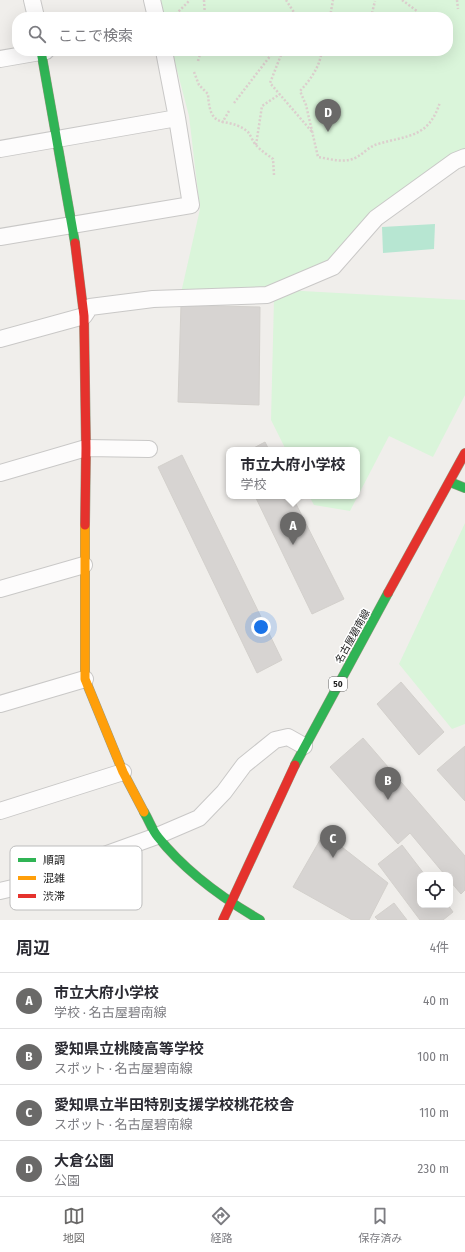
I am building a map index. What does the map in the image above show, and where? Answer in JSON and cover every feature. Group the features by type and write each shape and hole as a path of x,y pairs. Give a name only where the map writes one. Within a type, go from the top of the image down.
{"street":[{"path":"32,0 35,12"},
{"path":"152,0 155,12"},
{"path":"0,59 16,56"},
{"path":"44,56 56,140 73,224 84,316 86,448 84,565 85,679 123,772 157,836 194,874 231,903 260,920"},
{"path":"0,237 191,205 165,56"},
{"path":"0,149 177,118"},
{"path":"0,339 84,316 90,307 153,299 267,294 333,267 376,218 454,161 465,157"},
{"path":"0,473 86,448 150,449"},
{"name":"名古屋碧南線","path":"223,920 304,746 465,453"},
{"path":"450,482 465,488"},
{"path":"0,589 84,565"},
{"path":"0,704 85,679"},
{"path":"129,846 199,818 224,792 244,765 274,740 288,738 304,746"},
{"path":"0,811 123,772"},
{"path":"0,891 10,889"}],"path":[{"path":"178,12 190,0"},
{"path":"204,0 205,12"},
{"path":"286,0 294,12"},
{"path":"331,12 333,0"},
{"path":"372,12 375,0"},
{"path":"402,0 417,12"},
{"path":"457,0 458,9"},
{"path":"198,61 200,56"},
{"path":"234,102 270,56"},
{"path":"281,56 270,83 313,133"},
{"path":"321,56 320,62 312,77 300,91 306,105 318,157 341,161 356,158 376,144 419,133 428,124 440,102"},
{"path":"194,72 199,85 208,94 208,107 213,118 222,123 235,125 248,132 256,145 273,159 274,175"},
{"path":"256,145 262,106 280,94"},
{"path":"222,123 229,111"}],"green space":[{"path":"158,0 465,0 465,149 453,156 331,263 267,290 181,293 200,209 189,116 173,56 453,56 453,12 161,12"},
{"path":"435,224 434,249 383,253 382,227"},
{"path":"284,290 465,300 465,395 433,457 389,436 360,492 360,447 284,447 271,420 274,298"},
{"path":"311,499 356,499 350,511 314,505"},
{"path":"465,523 465,724 452,729 399,664"}],"building":[{"path":"181,305 260,307 259,405 178,402"},
{"path":"265,442 268,447 256,447"},
{"path":"182,455 282,660 257,673 158,467"},
{"path":"256,499 294,499 344,599 312,614"},
{"path":"401,682 444,732 419,755 377,704"},
{"path":"363,738 465,856 465,890 461,894 453,885 453,872 442,872 410,833 398,844 330,767"},
{"path":"465,746 465,801 437,770"},
{"path":"324,833 388,883 369,920 352,920 293,887"},
{"path":"402,845 423,872 417,872 417,908 450,908 453,912 443,920 420,920 378,864"},
{"path":"394,903 407,920 378,920 375,917"}],"traffic: fast":[{"path":"42,56 75,243"},
{"path":"450,482 465,488"},
{"path":"295,765 388,593"},
{"path":"144,812 156,834 180,861 218,893 260,920"}],"traffic: slow":[{"path":"85,525 85,679 123,772 144,812"}],"traffic: jam":[{"path":"75,243 84,316 86,448 85,525"},
{"path":"388,593 465,453"},
{"path":"223,920 295,765"}],"place":[{"name":"大倉公園","path":"328,132"},
{"name":"市立大府小学校","path":"293,545"},
{"name":"愛知県立桃陵高等学校","path":"388,800"},
{"name":"愛知県立半田特別支援学校桃花校舎","path":"333,858"}]}
